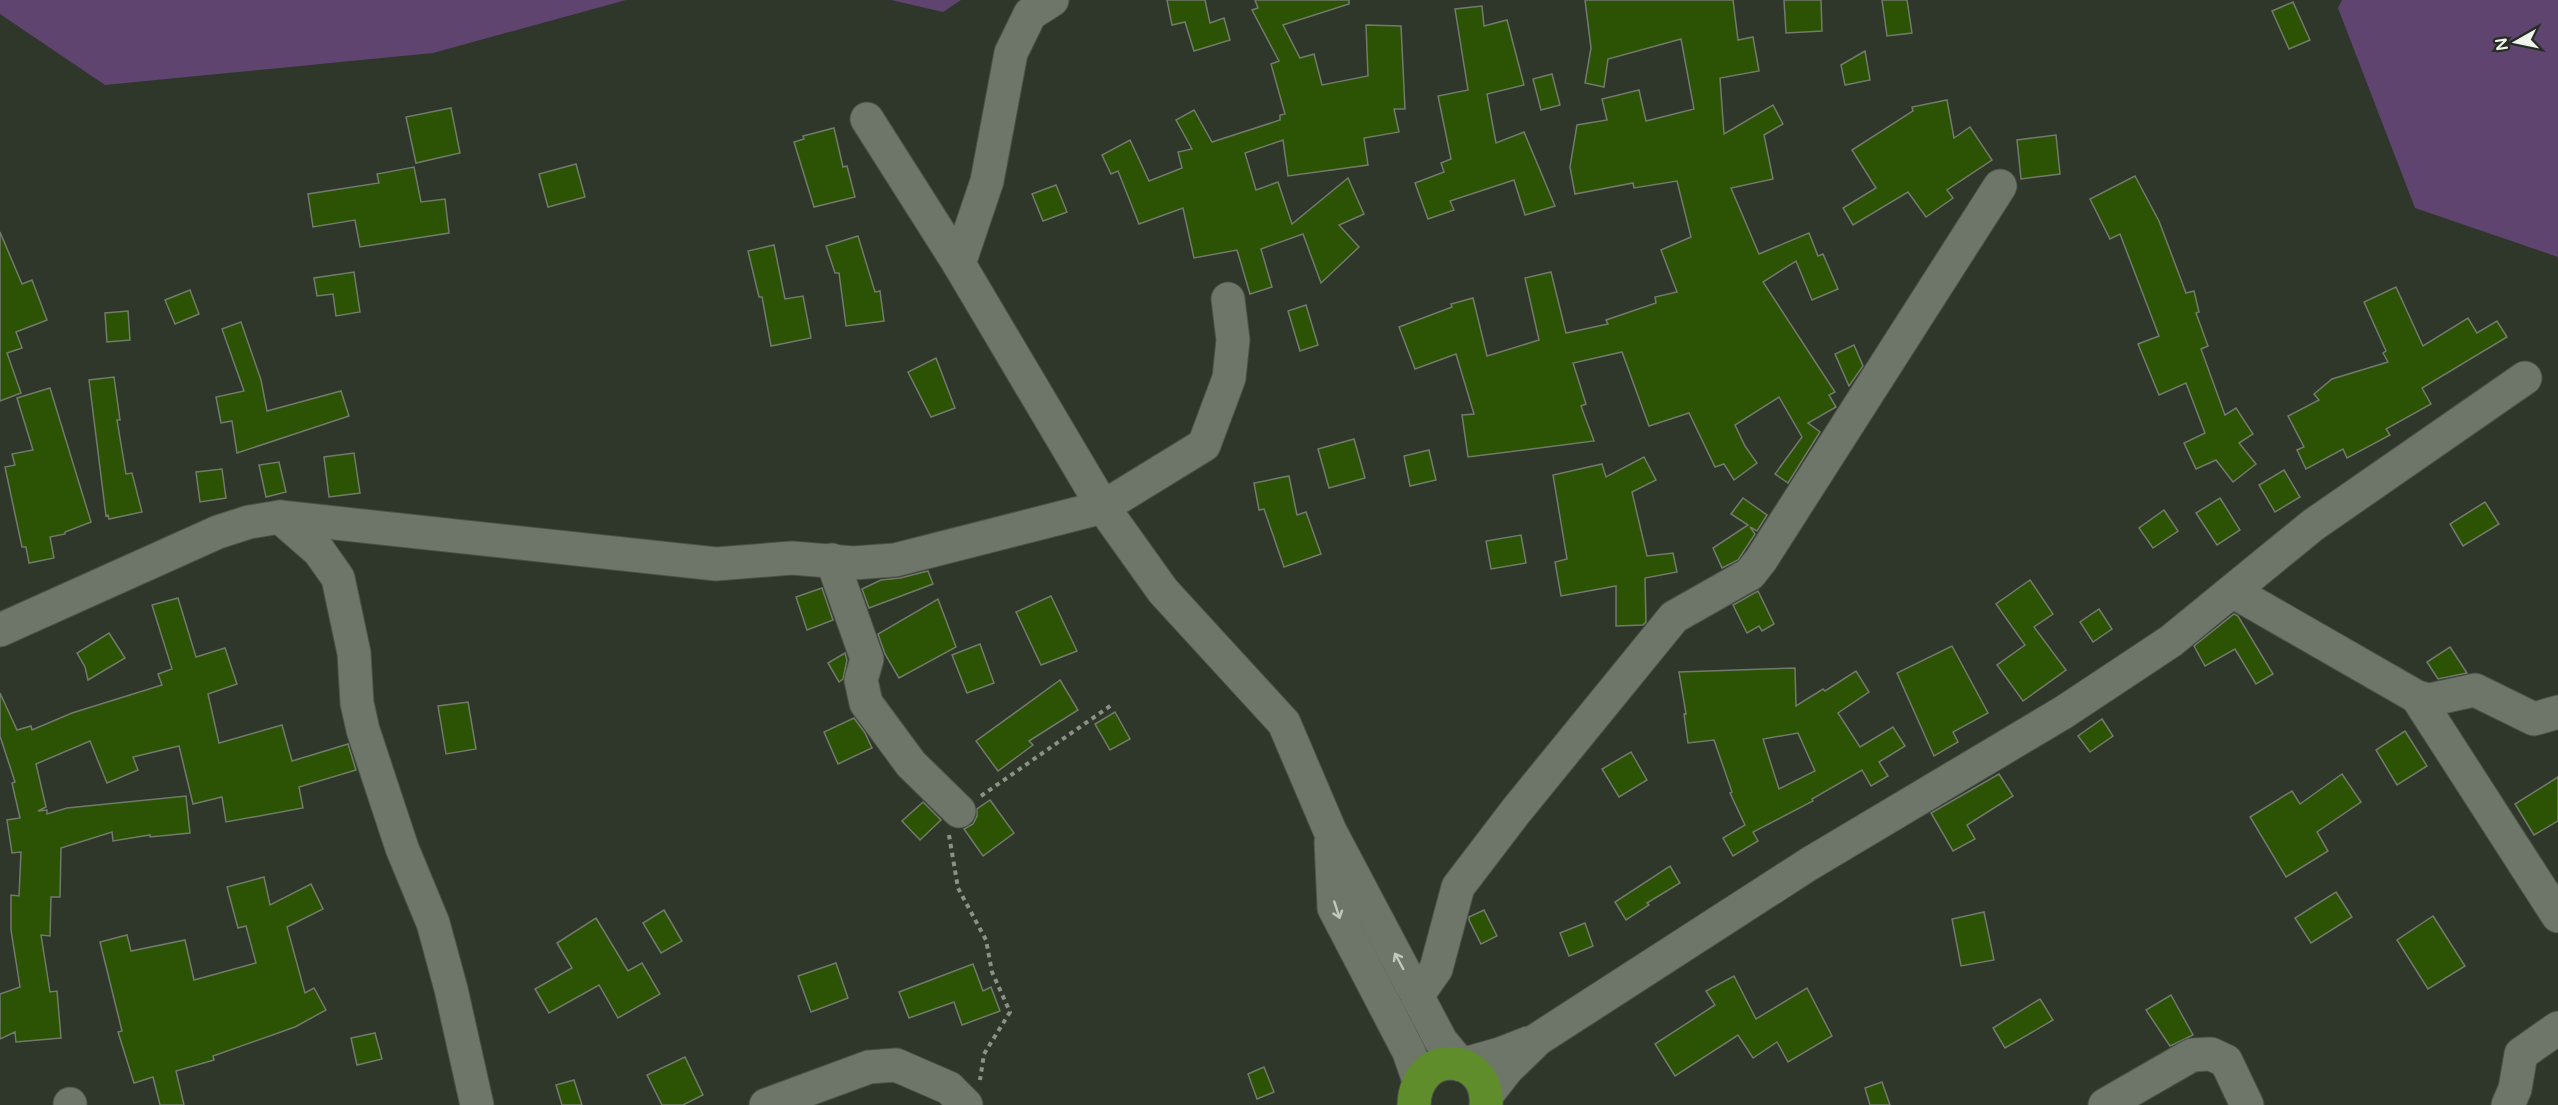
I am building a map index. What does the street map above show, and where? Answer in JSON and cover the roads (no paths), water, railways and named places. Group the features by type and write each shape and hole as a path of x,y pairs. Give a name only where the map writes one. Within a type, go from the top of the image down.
{"main road":[{"path":"1413,1096 1426,1072 1437,1065 1449,1063 1461,1065 1472,1071 1480,1080 1486,1102"}],"street":[{"path":"959,264 987,181 1011,52 1030,14 1052,0"},
{"path":"867,119 959,264 1103,507 1163,591 1284,723 1330,831 1441,1041 1461,1065 1500,1054 1538,1039"},
{"path":"1418,996 1436,969 1458,887 1516,811 1674,618 1750,574 1761,560 2000,186"},
{"path":"0,630 218,532 249,522 280,517 716,564 792,558 853,563 895,560 1103,507 1204,445 1229,378 1233,340 1228,299"},
{"path":"1486,1102 1507,1069 1538,1039 1809,864 2064,712 2171,641 2234,592 2313,525 2525,378"},
{"path":"280,517 319,551 338,578 354,652 357,703 363,730 402,848 433,923 451,989 477,1105"},
{"path":"832,560 867,659 861,680 866,703 912,764 959,811"},
{"path":"2234,592 2417,697 2429,700 2475,690 2534,719 2558,712"},
{"path":"2417,697 2558,916"},
{"path":"1330,831 1334,908 1409,1052 1413,1096"},
{"path":"2508,1105 2515,1089 2521,1054 2558,1028"},
{"path":"2105,1105 2192,1055 2211,1054 2226,1061 2247,1105"},
{"path":"766,1105 869,1067 896,1065 949,1088 973,1094"}]}
